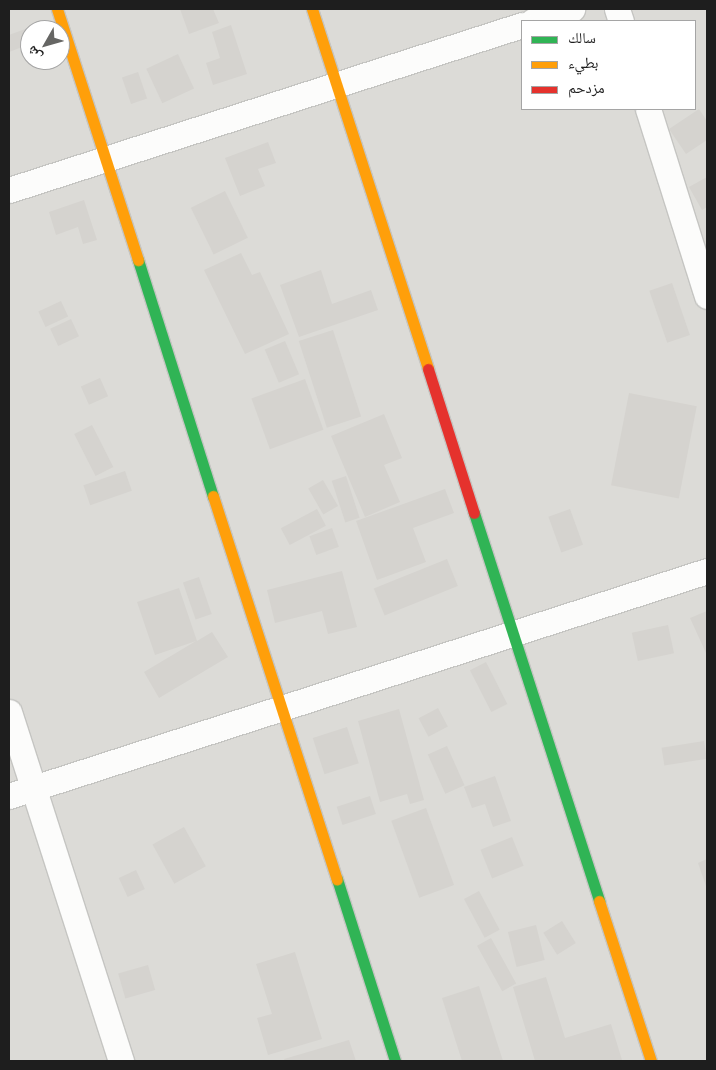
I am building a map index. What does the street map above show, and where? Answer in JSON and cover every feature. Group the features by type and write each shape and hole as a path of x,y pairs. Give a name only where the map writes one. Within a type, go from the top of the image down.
{"street":[{"path":"57,9 395,1061"},
{"path":"312,9 652,1061"},
{"path":"536,20 572,9"},
{"path":"9,190 521,25"},
{"path":"648,110 707,296"},
{"path":"9,796 707,571"},
{"path":"9,712 121,1061"}],"shaded area":[{"path":"9,9 707,9 707,1061 9,1061"}],"building":[{"path":"180,9 213,9 219,23 189,34"},
{"path":"231,25 247,74 213,85 206,63 220,58 212,32"},
{"path":"20,31 20,48 9,52 9,35"},
{"path":"178,54 194,88 162,103 146,69"},
{"path":"138,72 147,98 131,104 122,78"},
{"path":"699,109 707,121 707,140 686,154 669,129"},
{"path":"268,142 276,163 258,169 265,186 240,196 225,158"},
{"path":"707,177 707,207 702,210 689,187"},
{"path":"225,191 248,238 214,254 191,208"},
{"path":"84,200 97,240 83,244 78,227 56,235 49,212"},
{"path":"241,253 252,275 260,272 289,334 245,354 204,270"},
{"path":"321,270 332,304 371,290 378,310 299,337 280,285"},
{"path":"672,283 690,335 667,343 649,291"},
{"path":"61,301 68,316 46,327 38,312"},
{"path":"71,319 79,336 58,346 50,329"},
{"path":"333,330 361,417 327,428 299,341"},
{"path":"285,341 299,374 279,383 265,350"},
{"path":"100,378 108,396 89,405 81,387"},
{"path":"305,379 323,430 270,449 251,398"},
{"path":"629,393 697,406 679,498 611,485"},
{"path":"384,414 402,458 384,465 400,502 365,517 331,436"},
{"path":"92,425 113,467 96,476 74,434"},
{"path":"125,471 132,491 90,505 83,485"},
{"path":"346,476 360,518 345,522 332,481"},
{"path":"323,480 338,506 323,514 308,488"},
{"path":"445,489 454,513 413,528 426,562 377,580 356,521"},
{"path":"317,509 326,526 290,545 281,528"},
{"path":"570,509 583,545 561,553 548,517"},
{"path":"332,528 339,547 316,555 309,536"},
{"path":"447,559 458,586 385,615 374,589"},
{"path":"342,571 357,627 328,634 322,611 275,623 267,590"},
{"path":"199,577 212,614 196,619 183,583"},
{"path":"179,588 197,641 212,632 228,657 159,698 144,672 196,641 155,655 137,602"},
{"path":"707,611 707,652 706,653 690,618"},
{"path":"668,625 674,653 638,661 632,633"},
{"path":"486,662 507,704 491,712 470,670"},
{"path":"438,708 448,727 428,737 419,718"},
{"path":"399,709 424,800 410,804 407,794 380,802 358,721"},
{"path":"347,727 359,763 325,774 313,738"},
{"path":"704,741 707,759 664,766 662,748"},
{"path":"447,746 464,785 445,794 428,755"},
{"path":"495,776 511,821 493,827 485,804 472,808 464,787"},
{"path":"370,796 376,814 343,825 337,807"},
{"path":"426,808 454,885 419,898 391,821"},
{"path":"184,827 206,866 174,884 153,844"},
{"path":"512,837 524,866 492,878 480,850"},
{"path":"707,859 707,889 698,863"},
{"path":"136,870 145,889 128,897 119,878"},
{"path":"479,891 500,930 485,938 464,899"},
{"path":"562,921 576,943 557,955 543,933"},
{"path":"536,925 545,960 517,967 508,932"},
{"path":"491,938 516,983 502,991 477,946"},
{"path":"295,952 322,1039 268,1055 257,1018 272,1014 256,964"},
{"path":"148,965 155,990 125,999 118,974"},
{"path":"546,977 565,1038 611,1024 622,1060 535,1061 513,987"},
{"path":"479,986 503,1061 462,1061 442,998"},
{"path":"349,1040 356,1061 285,1061 284,1059"}],"traffic: fast":[{"path":"138,260 213,496"},
{"path":"474,513 599,901"},
{"path":"337,879 395,1061"}],"traffic: slow":[{"path":"57,9 138,260"},
{"path":"312,9 428,369"},
{"path":"213,496 337,879"},
{"path":"599,901 651,1061"}],"traffic: jam":[{"path":"428,369 474,513"}]}
